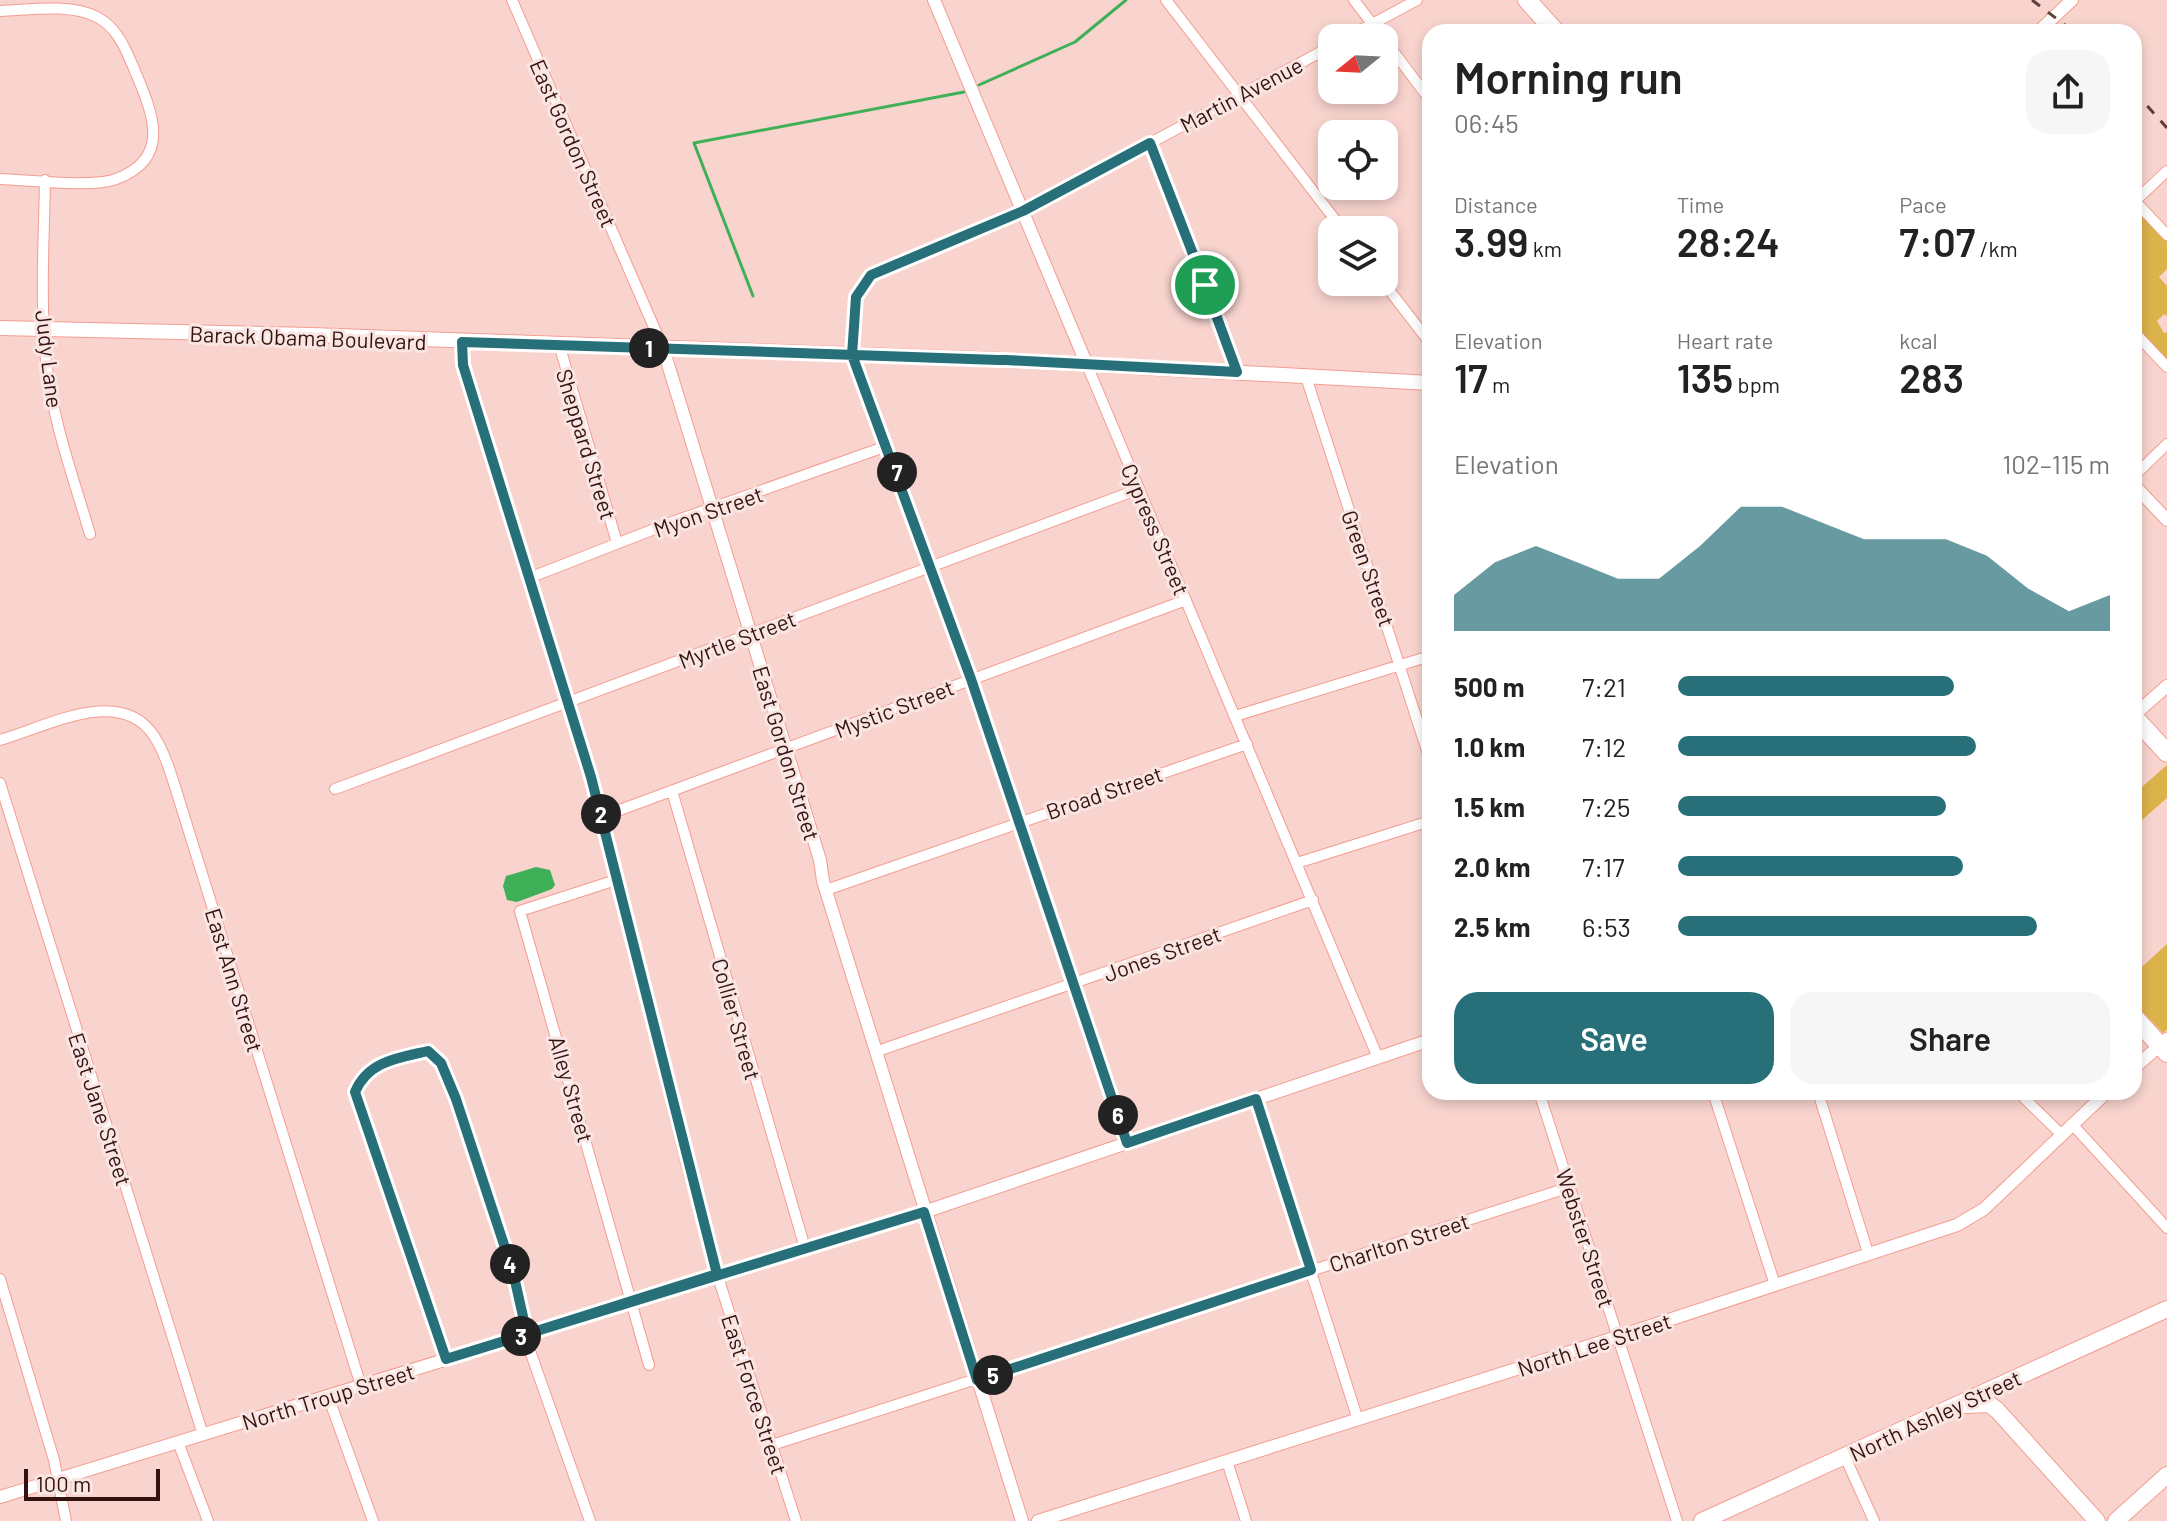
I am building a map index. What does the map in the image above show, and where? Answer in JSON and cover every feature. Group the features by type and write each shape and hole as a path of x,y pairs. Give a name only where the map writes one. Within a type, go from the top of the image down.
{"highway":[{"path":"1527,0 1549,24"},
{"path":"2142,725 2167,753"},
{"path":"2142,1025 2164,1046"}],"main road":[{"name":"Barack Obama Boulevard","path":"0,328 852,355 1422,383"},
{"name":"North Ashley Street","path":"1702,1521 1963,1405 2167,1309"},
{"path":"2003,1416 2003,1399 2031,1371"},
{"path":"1963,1405 1989,1404 2003,1416 2097,1521"},
{"path":"2116,1521 2167,1475"}],"street":[{"name":"East Gordon Street","path":"512,0 663,348 820,860 826,890 875,1052 1022,1521"},
{"name":"Cypress Street","path":"934,0 1378,1058"},
{"path":"1166,0 1332,216"},
{"path":"1354,0 1373,24 1417,0"},
{"path":"2046,24 2072,0"},
{"path":"0,11 71,10 106,23 124,46 154,119 149,152 129,173 105,182 0,179"},
{"name":"Martin Avenue","path":"852,355 856,297 871,275 1023,211 1318,53"},
{"path":"1398,58 1422,89"},
{"path":"1150,143 1237,372"},
{"path":"2142,194 2167,171"},
{"name":"Judy Lane","path":"45,180 44,330 51,389 90,534"},
{"path":"2142,209 2167,235"},
{"path":"1394,296 1422,333"},
{"path":"2142,340 2167,367"},
{"name":"East Force Street","path":"462,342 463,365 601,817 717,1274 796,1521"},
{"name":"Sheppard Street","path":"559,344 617,543"},
{"path":"852,355 971,679 1127,1143"},
{"name":"Green Street","path":"1306,377 1422,734"},
{"path":"2142,468 2167,444"},
{"name":"Myon Street","path":"529,578 887,446"},
{"name":"Myrtle Street","path":"335,789 1139,489"},
{"path":"2142,493 2167,520"},
{"name":"Mystic Street","path":"601,817 1186,600"},
{"path":"1235,716 1422,658"},
{"path":"2142,709 2167,686"},
{"name":"East Ann Street","path":"0,740 100,711 133,717 154,736 177,793 361,1386"},
{"name":"Broad Street","path":"826,890 1247,744"},
{"name":"East Jane Street","path":"0,783 203,1435"},
{"name":"Collier Street","path":"672,791 805,1248"},
{"path":"1297,863 1422,824"},
{"name":"Alley Street","path":"616,880 520,911 649,1365"},
{"name":"Jones Street","path":"875,1052 1313,900"},
{"name":"North Troup Street","path":"0,1497 924,1212 1422,1043"},
{"path":"2142,1062 2164,1046"},
{"path":"446,1359 355,1092 361,1077 373,1067 428,1051 441,1063 513,1272 527,1334 557,1433 590,1521"},
{"path":"1256,1099 1358,1420"},
{"name":"Webster Street","path":"1542,1100 1677,1521"},
{"path":"1716,1100 1775,1285"},
{"path":"1820,1100 1868,1253"},
{"path":"2026,1100 2062,1135"},
{"name":"North Lee Street","path":"1038,1521 1617,1337 1976,1216 2098,1100"},
{"path":"2072,1124 2167,1228"},
{"name":"Charlton Street","path":"772,1445 1570,1187"},
{"path":"0,1279 58,1479 66,1521"},
{"path":"328,1396 373,1521"},
{"path":"178,1442 208,1521"},
{"path":"1845,1457 1874,1521"},
{"path":"1227,1461 1246,1521"}],"shaded area":[{"path":"2142,215 2167,242 2167,269 2159,277 2167,286 2167,316 2164,314 2157,321 2164,333 2167,332 2167,362 2142,336"},
{"path":"2167,765 2167,798 2142,820 2142,787"},
{"path":"536,867 550,870 555,885 552,889 517,902 507,900 503,886 506,876"},
{"path":"2167,944 2167,1030 2163,1033 2142,1011 2142,967"}],"waterway":[{"path":"979,85 1075,42 1126,0"},
{"path":"753,296 694,143 964,92"}],"railway":[{"path":"2032,0 2064,24"},
{"path":"2142,100 2167,128"}],"route":[{"path":"1205,285 1150,143 1023,211 871,275 859,288 856,297 852,355 971,679 1127,1143 1256,1099 1311,1270 977,1380 924,1212 527,1334 513,1272 456,1099 441,1063 428,1051 373,1067 361,1077 355,1092 446,1359 527,1334 717,1274 668,1093 591,777 463,365 462,342 622,346 852,355 1006,360 1237,372 1205,285"}]}
